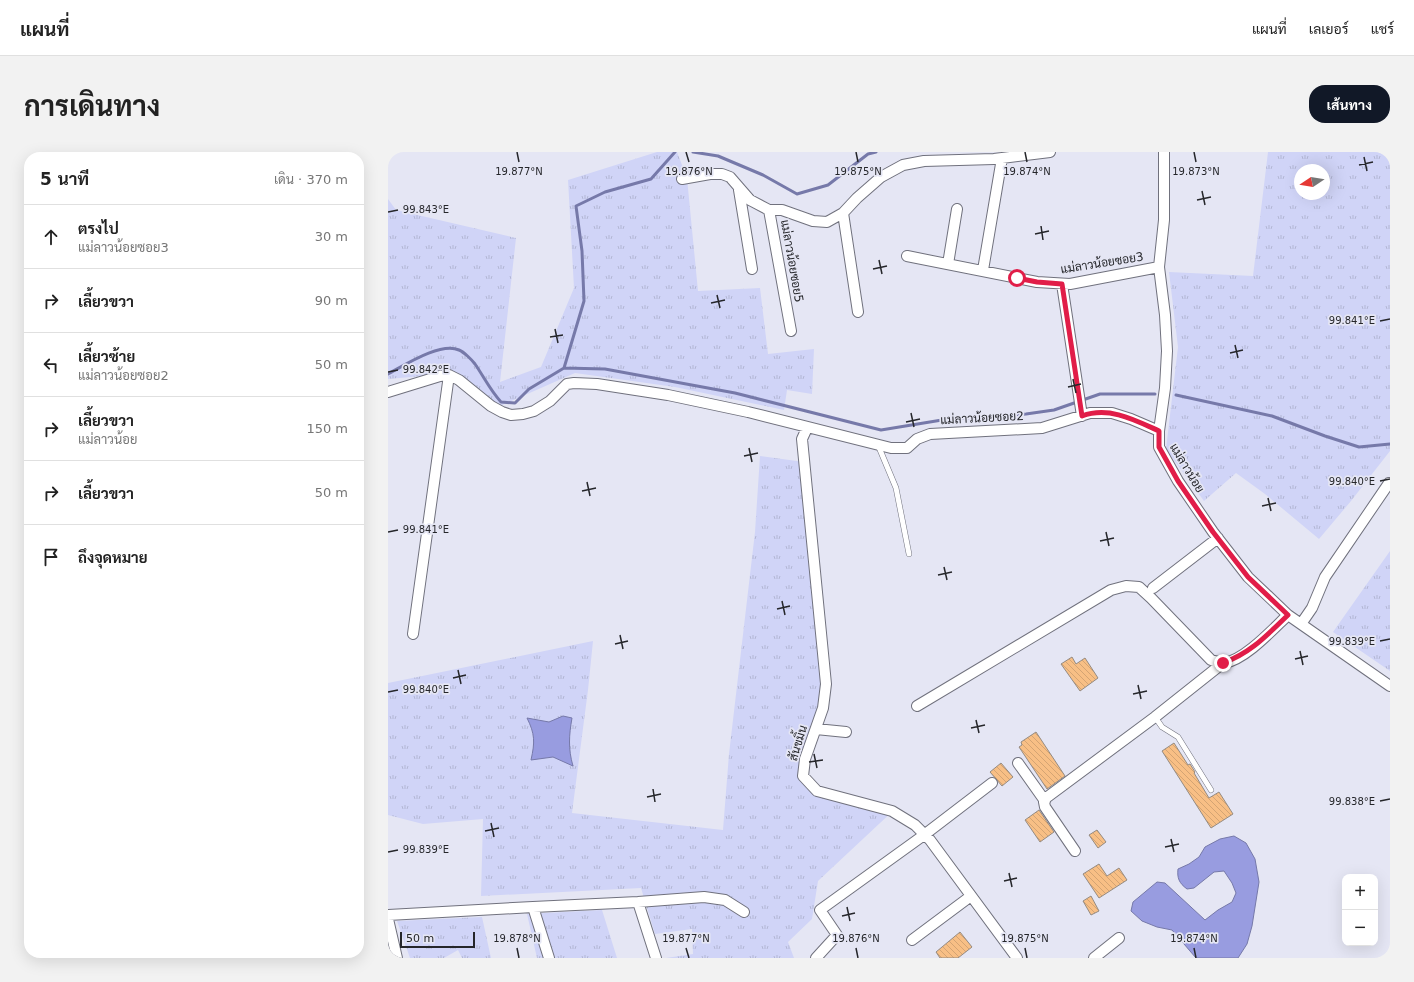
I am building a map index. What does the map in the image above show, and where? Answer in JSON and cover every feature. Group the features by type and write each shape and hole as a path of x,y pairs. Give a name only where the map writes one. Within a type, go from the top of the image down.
{"street":[{"name":"แม่ลาวน้อยซอย5","path":"791,331 769,210 782,210 813,221 827,222 842,214 857,198 881,177 903,165 924,161 1002,158 1050,152"},
{"name":"แม่ลาวน้อย","path":"1164,152 1164,220 1159,267 1165,316 1167,350 1165,388 1159,431 1159,447 1178,481 1218,538 1248,577 1288,615 1390,686"},
{"path":"983,270 1002,158"},
{"path":"682,179 710,174 722,174 730,177 739,186 744,195 750,200 769,210"},
{"path":"739,186 752,269"},
{"path":"948,264 957,209"},
{"path":"842,214 858,312"},
{"name":"แม่ลาวน้อยซอย3","path":"907,256 1037,282 1062,284 1070,284 1159,267"},
{"path":"1062,284 1082,416"},
{"path":"388,392 440,376 450,375 413,634"},
{"name":"แม่ลาวน้อยซอย2","path":"450,375 459,380 491,406 511,415 534,411 550,401 566,384 597,384 668,395 748,412 891,448 907,448 917,438 930,434 1042,428 1090,413 1112,413 1159,431"},
{"name":"สันขมิ้น","path":"807,428 802,439 826,684 823,708 805,759 803,776 817,791 892,811 915,825 971,896 1017,958"},
{"path":"1301,624 1312,608 1325,577 1389,483"},
{"path":"1153,588 1218,538"},
{"path":"917,706 1111,590 1126,586 1139,587 1211,660 1223,663"},
{"path":"1075,851 1045,807 1046,798 1223,663 1234,659 1254,647 1288,615"},
{"path":"816,729 846,732"},
{"path":"1018,763 1045,801"},
{"path":"816,958 837,935 820,910 924,835 992,783"},
{"path":"912,940 971,896"},
{"path":"388,915 638,902 704,897 725,900 744,912"},
{"path":"638,902 656,958"},
{"path":"533,907 549,958"},
{"path":"388,919 397,958"},
{"path":"1094,958 1119,938"}],"lane":[{"path":"877,444 896,488 909,554"},
{"path":"1154,717 1162,727 1178,737 1211,790"}],"green space":[{"path":"657,152 677,152 687,178 698,291 760,288 768,354 814,349 812,394 787,390 784,410 675,387 575,373 500,406 457,373 388,379 388,199 396,210 516,238 500,382 541,367 574,288 568,180"},
{"path":"1268,152 1390,152 1390,451 1319,539 1265,494 1236,473 1204,501 1166,449 1178,347 1169,272 1253,276"},
{"path":"760,456 804,462 826,684 803,776 817,791 895,809 818,881 812,919 788,942 794,958 666,958 693,954 692,929 655,934 641,888 481,896 483,819 423,824 388,815 388,683 593,641 572,813 723,830 729,754 755,532"},
{"path":"1390,551 1390,671 1333,632"},
{"path":"602,910 617,958 537,958 527,914"},
{"path":"482,917 491,958 462,958 458,950 444,958 410,958 397,921"}],"water":[{"path":"563,716 572,718 570,730 570,754 573,766 553,757 531,760 534,738 527,718 549,722"},
{"path":"1234,836 1246,843 1255,859 1259,882 1252,926 1247,944 1238,958 1196,958 1172,930 1157,927 1142,921 1131,911 1133,902 1157,882 1165,883 1205,920 1232,902 1236,893 1232,883 1224,871 1214,872 1194,888 1187,889 1179,880 1178,869 1199,857 1205,847 1220,839"}],"building":[{"path":"1072,657 1076,664 1085,658 1098,678 1080,691 1061,664"},
{"path":"1036,732 1065,776 1047,789 1019,747 1022,745 1021,742"},
{"path":"1174,743 1188,765 1190,764 1209,798 1219,792 1233,814 1211,828 1162,751"},
{"path":"1001,763 1013,777 1002,786 990,772"},
{"path":"1039,810 1054,832 1040,842 1025,820"},
{"path":"1097,830 1106,842 1098,848 1089,835"},
{"path":"1099,864 1107,876 1119,868 1127,880 1099,898 1083,874"},
{"path":"1091,896 1099,911 1091,915 1083,901"},
{"path":"960,932 972,947 958,958 940,958 936,952"}],"waterway":[{"path":"564,368 584,301 582,251 576,206 605,192 651,179 675,152"},
{"path":"693,152 718,156 763,175 797,194 828,185 868,154 876,152"},
{"path":"388,374 413,360 442,349 451,348 461,351 472,360 501,402 515,403 529,389 564,368 605,369 735,393 881,430 942,420 1026,414 1054,410 1100,394 1155,394"},
{"path":"1176,395 1272,416 1359,447 1390,444"}],"route":[{"path":"1017,278 1037,282 1062,284 1082,416 1090,413 1112,413 1159,431 1159,447 1178,481 1213,532 1248,577 1288,615 1254,647 1234,659 1223,663"}]}
